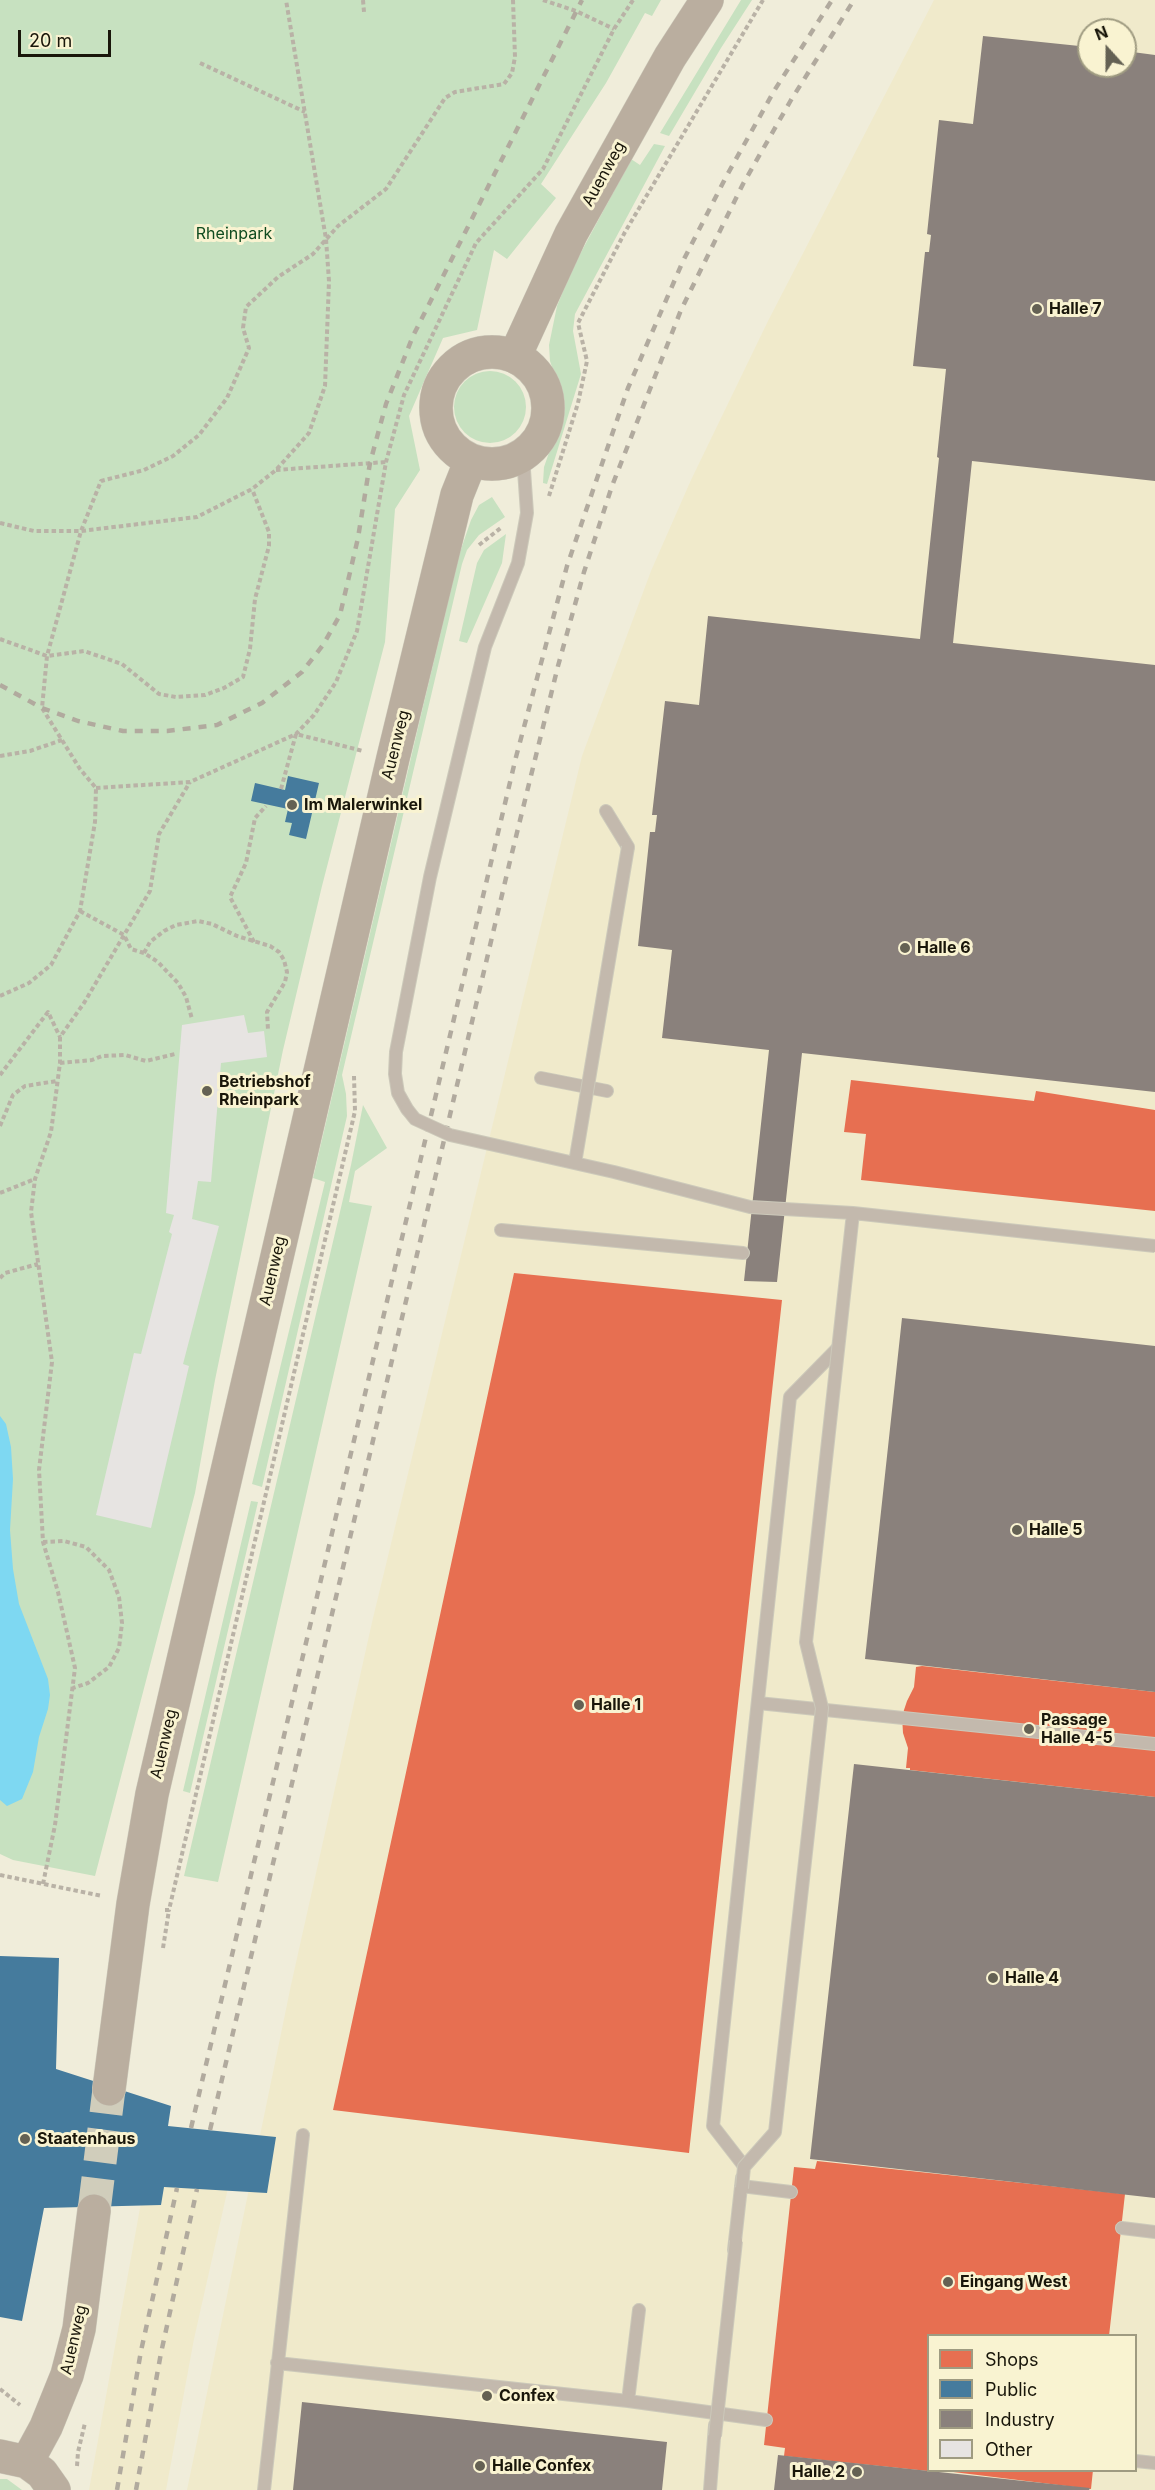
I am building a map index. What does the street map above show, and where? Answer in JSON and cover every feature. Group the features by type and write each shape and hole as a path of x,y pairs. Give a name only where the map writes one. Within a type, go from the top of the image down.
{"street":[{"name":"Auenweg","path":"515,356 571,234 670,57 707,0"},
{"path":"496,352 515,356 530,366 541,379 547,395 549,412 545,429 536,444 523,456 498,464 471,460 454,450 442,434 436,416 437,396 445,378 459,363 476,354 496,352"},
{"name":"Auenweg","path":"109,2089 133,1904 155,1783 393,758 457,495 471,460"},
{"name":"Auenweg","path":"13,2459 46,2427 67,2375 79,2329 94,2211"},
{"path":"13,2459 42,2473 54,2490"}],"lane":[{"path":"523,456 527,513 518,563 485,647 430,877 396,1052 395,1074 398,1093 415,1119 450,1135 575,1163 750,1207 853,1213 1155,1246"},
{"path":"575,1163 628,847 606,811"},
{"path":"541,1078 607,1091"},
{"path":"710,2490 716,2413 744,2166 775,2131 822,1708 807,1647 852,1213 1155,1246"},
{"path":"710,2490 744,2168 775,2132 822,1708 807,1647 853,1213"},
{"path":"501,1230 743,1253"},
{"path":"744,2166 713,2126 790,1397 838,1348"},
{"path":"758,1702 1155,1744"},
{"path":"264,2490 303,2135"},
{"path":"741,2186 791,2192"},
{"path":"1122,2228 1155,2232"},
{"path":"628,2401 639,2310"},
{"path":"277,2363 628,2401 766,2420"},
{"path":"1137,2461 1155,2463"}],"path":[{"path":"0,523 34,531 81,531 197,517 252,489 276,470 309,433 325,386 329,281 326,239 286,0"},
{"path":"363,0 364,12"},
{"path":"0,996 29,983 51,965 80,911 95,822 96,788 80,769 42,708 47,656 81,531 101,481 144,470 173,456 199,435 227,398 249,348 243,328 246,307 278,277 313,254 338,226 386,189 445,98 454,92 504,84 512,72 515,57 513,0"},
{"path":"543,0 576,11 614,29"},
{"path":"96,788 190,782 296,734 314,715 336,682 357,631 386,462 404,394 476,243 543,169 614,29 633,0"},
{"path":"200,63 305,112"},
{"path":"276,470 386,462"},
{"path":"0,639 47,656 84,651 122,664 159,694 176,697 192,698 205,695 224,688 243,677 250,649 255,600 269,546 269,532 252,489"},
{"path":"296,734 393,758"},
{"path":"281,789 296,734"},
{"path":"0,756 30,751 62,740"},
{"path":"60,1037 84,1004 150,891 159,834 190,782"},
{"path":"254,942 230,897 246,863 255,818 266,806"},
{"path":"80,911 124,935 131,949 144,953 158,962 178,983 186,997 192,1019"},
{"path":"144,953 150,942 164,931 176,925 198,921 270,946 279,952 287,972 285,982 267,1012 268,1029"},
{"path":"0,1075 48,1012 60,1037 60,1063 51,1132 35,1179 31,1212 52,1362 39,1470 43,1542 58,1592 75,1668 55,1825 44,1884"},
{"path":"60,1063 92,1060 102,1056 125,1055 146,1061 175,1054"},
{"path":"0,1125 13,1095 25,1086 57,1081"},
{"path":"0,1193 35,1179"},
{"path":"0,1278 5,1273 38,1263"},
{"path":"43,1542 64,1541 86,1547 109,1570 119,1597 122,1623 119,1648 109,1667 88,1683 73,1688"},
{"path":"0,1875 133,1904"},
{"path":"0,2389 23,2407"}],"shaded area":[{"path":"934,0 1155,0 1155,2490 187,2490 291,1985 373,1618 582,756 651,571 691,480 768,321"},
{"path":"146,2175 230,2179 194,2339 166,2490 89,2490"}],"green space":[{"name":"Rheinpark","path":"0,0 661,0 652,16 645,13 606,83 541,184 556,198 507,259 494,250 477,330 443,338 409,416 420,470 395,509 385,642 322,886 283,1050 215,1380 195,1493 95,1876 13,1860 0,1854"},
{"path":"741,0 752,0 669,136 660,133"},
{"path":"654,144 665,146 575,314 573,331 581,374 547,484 543,483 544,467 562,409 561,394 550,361 549,345 557,306 571,271 631,159 640,165"},
{"path":"490,371 510,377 520,387 526,407 520,427 510,437 490,443 470,437 460,427 454,407 460,387 470,377"},
{"path":"492,497 505,517 479,535 467,550 462,564 342,1075 347,1116 262,1487 252,1484 325,1182 313,1178 459,555 471,520 479,505"},
{"path":"506,534 502,563 467,643 459,641 477,563 484,550"},
{"path":"363,1105 387,1148 355,1171 349,1202 372,1206 218,1882 184,1876 351,1165"},
{"path":"251,1501 258,1502 190,1793 183,1791"},
{"path":"0,2479 7,2479 22,2490 0,2490"}],"water":[{"path":"0,1416 6,1424 11,1447 13,1479 10,1530 19,1604 48,1679 50,1695 33,1772 22,1799 7,1806 0,1800"}],"building: Shops":[{"path":"851,1080 1034,1101 1036,1091 1155,1110 1155,1211 861,1180 866,1134 844,1132"},
{"name":"Halle 1","path":"514,1273 782,1300 689,2153 333,2110"},
{"name":"Passage Halle 4-5","path":"916,1667 1155,1692 1155,1797 906,1768 908,1748 903,1733 902,1716 914,1687"},
{"name":"Eingang West","path":"817,2161 1125,2194 1109,2334 927,2334 927,2471 784,2456 785,2448 764,2445 794,2167 815,2169"},
{"path":"953,2472 1093,2472 1091,2489"}],"building: Public":[{"name":"Im Malerwinkel","path":"288,776 319,783 306,839 289,835 292,823 285,822 288,809 251,801 255,783 285,790"},
{"path":"0,1956 59,1958 56,2069 171,2106 168,2126 276,2137 267,2193 164,2187 161,2205 44,2208 22,2321 0,2317"}],"building: Industry":[{"name":"Halle 6","path":"983,36 1077,46 1077,78 1137,78 1137,53 1155,55 1155,481 972,461 953,643 1155,665 1155,1092 802,1053 777,1282 744,1281 769,1050 662,1038 672,950 638,946 650,832 655,832 657,815 652,815 665,701 699,705 708,616 920,639 946,369 913,366 925,252 929,252 931,235 927,234 939,120 973,124"},
{"name":"Halle 5","path":"902,1318 1155,1346 1155,1692 865,1659"},
{"name":"Halle 4","path":"854,1764 1155,1797 1155,2198 810,2159"},
{"name":"Halle Confex","path":"302,2402 667,2442 662,2490 293,2490"},
{"name":"Halle 2","path":"778,2455 1090,2488 1089,2490 774,2490"}],"building: Other":[{"path":"244,1015 248,1033 264,1031 267,1057 221,1063 211,1182 198,1181 192,1219 219,1226 183,1364 189,1366 151,1528 96,1515 134,1353 141,1354 172,1234 169,1232 174,1215 166,1213 182,1025"}],"tunnel":[{"path":"94,2211 109,2089"}],"railway":[{"path":"0,685 42,708 78,721 123,731 167,731 217,725 262,703 302,672 323,645 340,615 358,538 370,463 386,404 413,336 582,0"},
{"path":"191,2128 516,757 567,566 628,388 683,261 774,91 832,0"},
{"path":"210,2130 510,861 558,666 584,572 612,486 681,310 743,184 791,100 854,0"},
{"path":"117,2490 141,2351 177,2188"},
{"path":"136,2490 161,2353 197,2189"}],"place":[{"name":"Halle 7","path":"1037,309"},
{"name":"Im Malerwinkel","path":"292,805"},
{"name":"Halle 6","path":"905,948"},
{"name":"Betriebshof Rheinpark","path":"207,1091"},
{"name":"Halle 5","path":"1017,1530"},
{"name":"Halle 1","path":"579,1705"},
{"name":"Passage Halle 4-5","path":"1029,1729"},
{"name":"Halle 4","path":"993,1978"},
{"name":"Staatenhaus","path":"25,2139"},
{"name":"Eingang West","path":"948,2282"},
{"name":"Confex","path":"487,2396"},
{"name":"Halle Confex","path":"480,2466"},
{"name":"Halle 2","path":"857,2472"}]}
